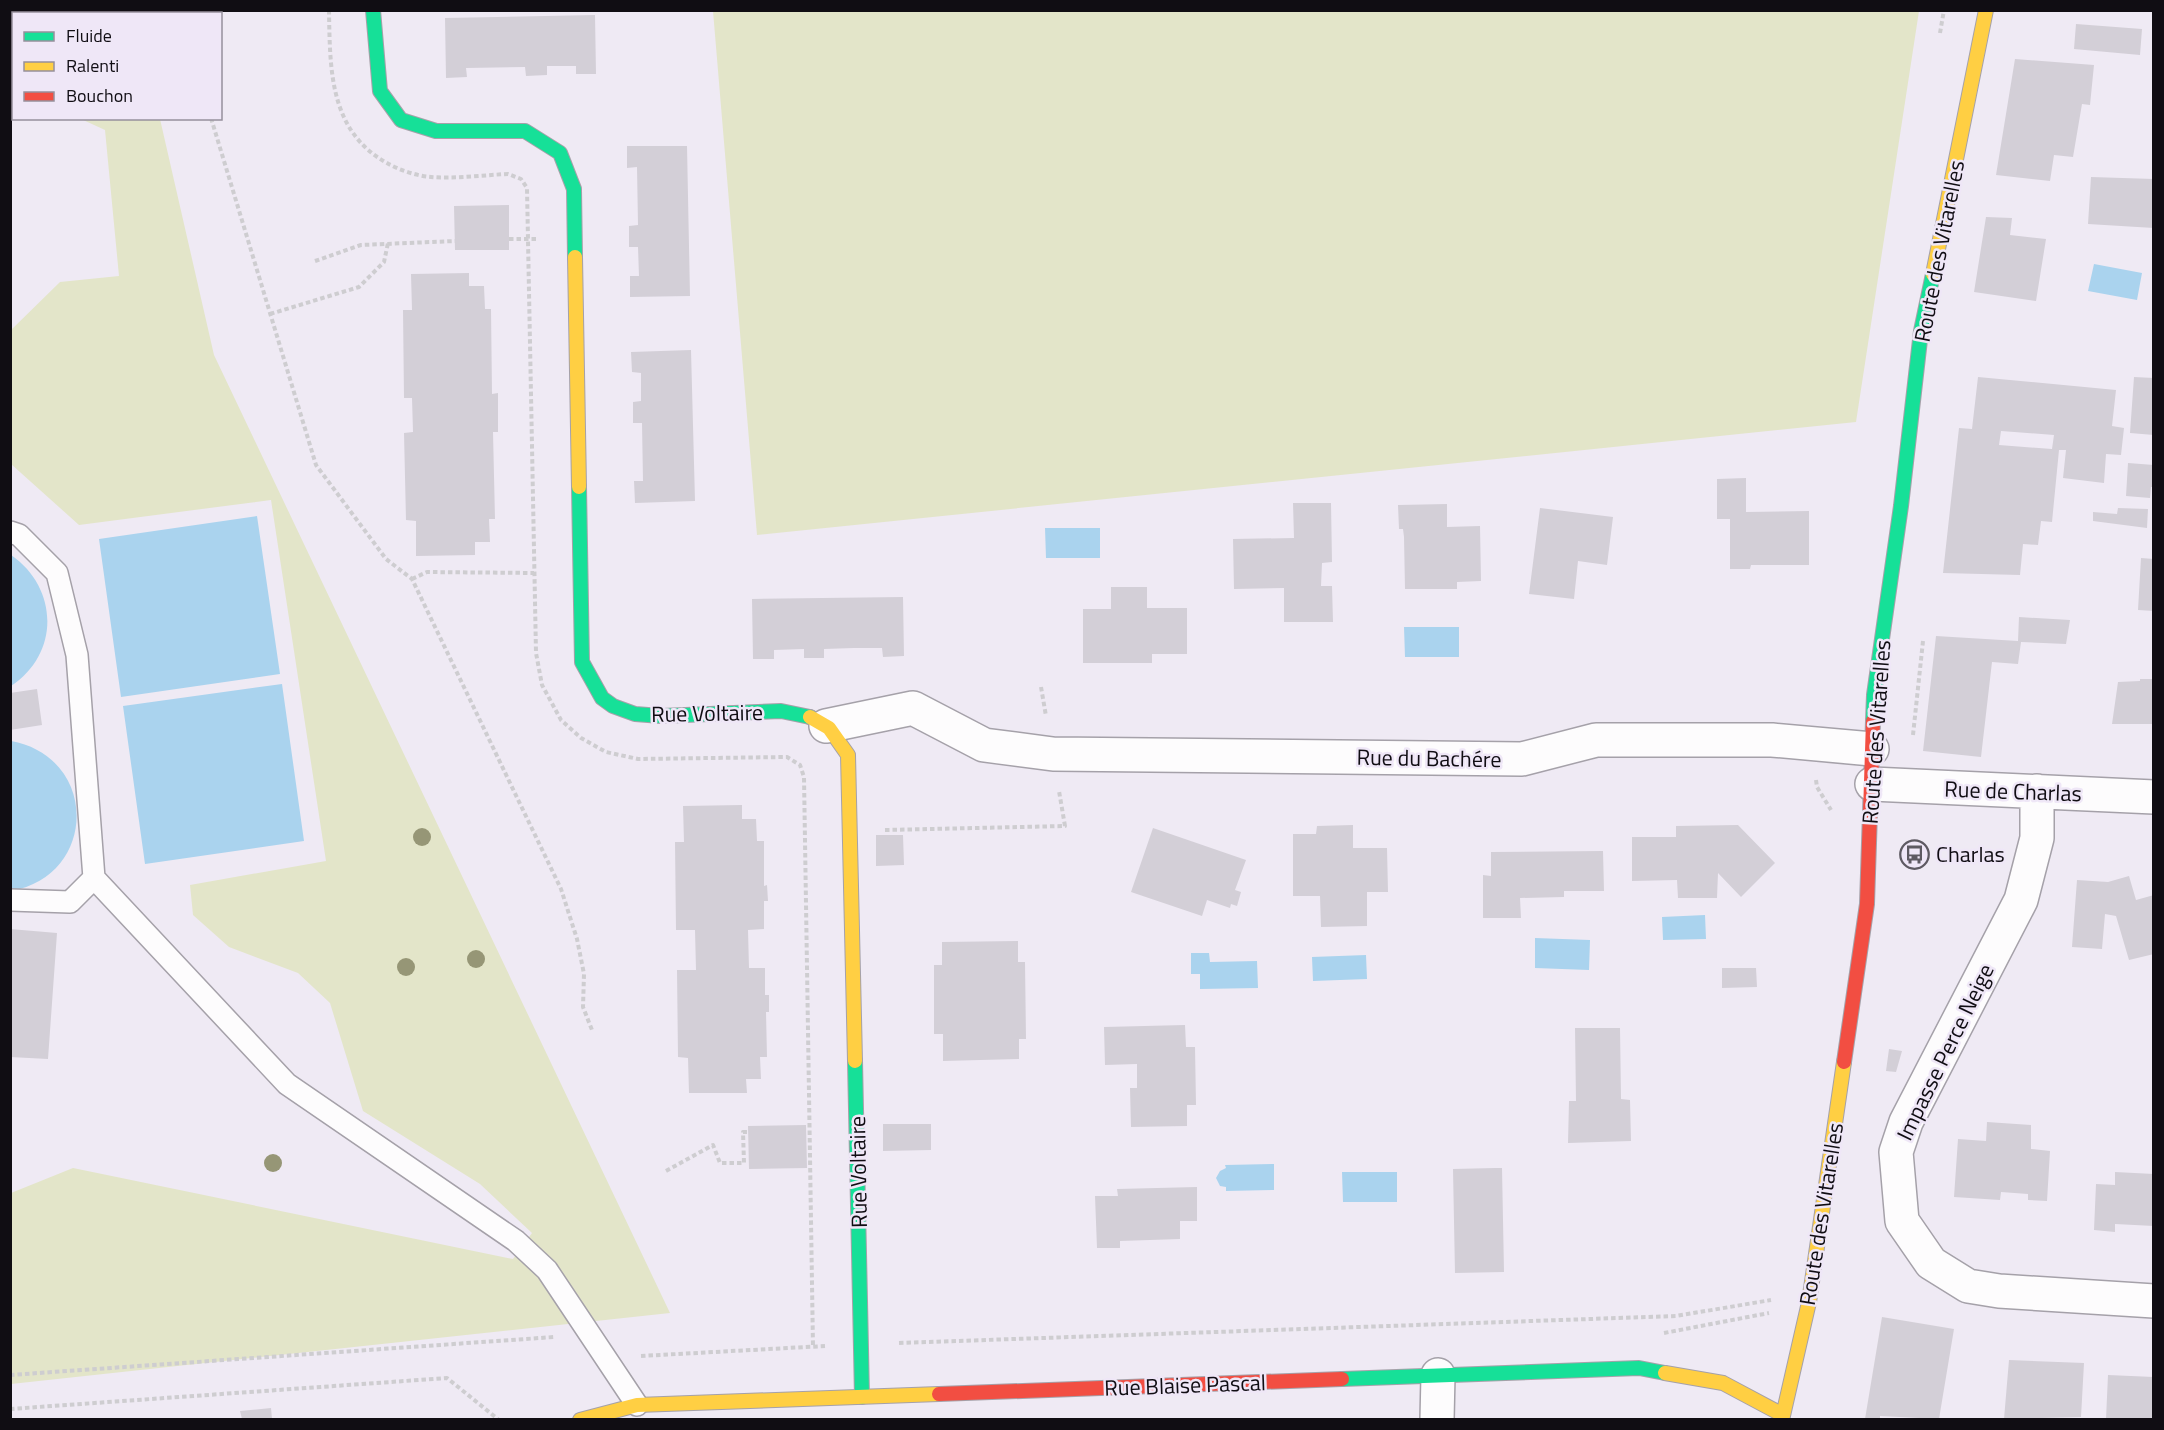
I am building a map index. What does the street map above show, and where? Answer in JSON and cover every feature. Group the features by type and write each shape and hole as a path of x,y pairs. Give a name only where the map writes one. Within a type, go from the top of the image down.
{"street":[{"name":"Rue Voltaire","path":"374,10 380,91 401,120 436,131 525,131 560,153 574,189 581,651 582,662 593,686 613,706 643,715 802,713 826,726 848,755 862,1396"},
{"name":"Route des Vitarelles","path":"1783,1417 1809,1302 1867,904 1874,694 1901,506 1922,331 1986,10"},
{"name":"Rue du Bachére","path":"826,726 913,708 984,746 1053,754 1522,759 1596,741 1772,740 1872,749"},
{"name":"Rue de Charlas","path":"1872,784 2154,797"},
{"name":"Impasse Perce Neige","path":"2037,791 2037,838 2021,900 1906,1122 1896,1152 1902,1221 1931,1263 1968,1286 1999,1291 2154,1301"},
{"name":"Rue Blaise Pascal","path":"580,1419 637,1405 862,1396 984,1395 1639,1368 1723,1383 1783,1417"},
{"path":"1437,1419 1438,1375"}],"lane":[{"path":"10,532 19,535 57,573 77,655 94,878 287,1084 516,1241 547,1270 637,1405"},
{"path":"10,900 70,902 94,878"}],"path":[{"path":"329,10 330,72 338,108 353,134 373,156 396,168 429,178 508,174 520,179 527,189 536,653 542,685 561,720 580,738 606,752 638,759 787,757 800,765 804,777 813,1347"},
{"path":"212,120 316,465 386,559 412,579 561,889 577,939 584,974 583,1007 592,1030"},
{"path":"315,261 361,245 454,241"},
{"path":"270,314 359,286 384,262 388,243"},
{"path":"412,579 427,572 534,573"},
{"path":"883,830 1065,826 1041,687"},
{"path":"666,1171 713,1145 720,1162 744,1163 742,1132 748,1132"},
{"path":"10,1409 447,1378 499,1419"}],"green space":[{"path":"11,10 135,10 135,12 12,12 12,87 10,86"},
{"path":"713,11 1919,11 1856,422 757,535"},
{"path":"83,120 160,120 214,355 670,1313 11,1384 11,1193 73,1168 513,1259 532,1233 480,1184 363,1111 330,1003 298,973 229,947 193,915 190,885 326,861 271,500 79,525 11,464 11,330 60,282 119,276 105,130"}],"water":[{"path":"2094,264 2142,273 2137,300 2088,291"},
{"path":"257,516 280,674 121,697 99,539"},
{"path":"1045,528 1100,528 1100,558 1046,558"},
{"path":"11,555 27,569 38,585 45,603 47,621 45,639 38,657 27,673 11,686"},
{"path":"1404,627 1459,627 1459,657 1405,657"},
{"path":"282,684 304,841 145,864 123,706"},
{"path":"11,741 40,751 60,769 73,792 77,816 72,841 60,863 40,881 11,891"},
{"path":"1705,915 1706,939 1663,940 1662,917"},
{"path":"1535,938 1590,940 1589,970 1535,968"},
{"path":"1191,953 1209,953 1210,962 1257,961 1258,988 1200,989 1200,974 1191,974"},
{"path":"1366,955 1367,979 1313,981 1312,957"},
{"path":"1274,1164 1274,1190 1226,1191 1226,1187 1220,1186 1216,1178 1220,1171 1226,1168 1225,1165"},
{"path":"1342,1172 1397,1172 1397,1202 1343,1202"}],"building":[{"path":"595,15 596,74 576,74 576,66 547,66 547,75 526,76 525,67 466,68 467,77 446,78 445,18"},
{"path":"2076,24 2142,29 2140,55 2074,49"},
{"path":"2015,59 2094,65 2090,105 2082,104 2073,157 2054,155 2050,181 1996,175"},
{"path":"627,146 687,146 690,296 630,297 630,276 639,276 638,247 629,247 629,226 638,225 637,167 627,168"},
{"path":"2091,177 2154,179 2154,228 2088,224"},
{"path":"509,205 509,250 455,250 454,206"},
{"path":"1986,217 2012,218 2010,235 2046,239 2036,301 1974,292"},
{"path":"469,273 469,286 484,286 485,309 491,309 492,394 498,393 498,432 493,432 495,519 489,519 490,542 475,542 475,555 416,556 416,521 406,520 404,433 413,432 412,398 404,398 403,310 412,310 411,274"},
{"path":"691,350 695,501 635,503 634,481 643,481 642,423 633,423 633,402 641,401 641,373 632,372 631,352"},
{"path":"1978,377 2116,390 2112,426 2124,428 2121,455 2106,454 2104,483 2063,478 2066,450 2059,450 2052,522 2041,521 2038,545 2023,544 2020,575 1943,573 1959,428 1972,429","holes":["2001,431 2054,435 2052,449 1999,445"]},
{"path":"2134,377 2154,378 2154,435 2130,433"},
{"path":"2128,463 2154,465 2154,487 2151,487 2150,498 2126,496"},
{"path":"1746,478 1746,512 1809,511 1809,565 1751,565 1750,569 1730,569 1730,519 1717,519 1717,479"},
{"path":"1293,503 1331,503 1332,562 1322,563 1321,586 1332,586 1333,622 1284,622 1284,588 1234,589 1233,539 1294,538"},
{"path":"1447,504 1447,527 1480,526 1481,581 1457,582 1457,589 1405,589 1404,537 1403,529 1399,529 1398,505"},
{"path":"1540,508 1613,517 1607,565 1578,561 1574,599 1529,594"},
{"path":"2118,508 2148,509 2147,528 2093,521 2093,512 2117,514"},
{"path":"2141,558 2154,559 2154,611 2138,610"},
{"path":"1111,587 1147,587 1147,608 1187,608 1187,654 1152,654 1152,663 1083,663 1083,609 1111,609"},
{"path":"903,597 904,656 883,657 882,648 854,648 824,649 824,658 804,658 804,649 774,650 774,659 753,659 752,599"},
{"path":"2019,617 2070,620 2066,644 2021,642 2018,664 1992,662 1981,757 1923,751 1936,636 2018,641"},
{"path":"2140,679 2154,679 2154,724 2112,724 2118,682 2140,681"},
{"path":"37,689 42,725 10,730 10,693"},
{"path":"742,805 742,819 756,819 757,841 764,841 764,886 767,885 768,901 764,901 764,929 748,930 749,968 765,968 765,995 769,995 769,1012 766,1012 767,1057 760,1057 761,1079 746,1079 747,1093 689,1093 688,1058 678,1057 677,970 696,970 695,930 676,930 675,842 684,842 683,806"},
{"path":"1353,825 1353,848 1387,848 1388,892 1367,892 1367,926 1321,927 1320,896 1293,896 1293,834 1316,834 1317,826"},
{"path":"1738,825 1775,863 1741,897 1718,873 1717,898 1678,898 1677,880 1632,881 1632,837 1676,837 1676,826"},
{"path":"1153,828 1246,860 1235,890 1241,892 1237,906 1231,904 1230,908 1207,900 1202,916 1131,892"},
{"path":"876,835 903,835 904,865 876,866"},
{"path":"1603,851 1604,891 1564,891 1564,897 1520,898 1521,918 1483,918 1483,875 1491,876 1491,852"},
{"path":"2129,876 2136,900 2154,895 2154,954 2129,960 2116,916 2105,914 2102,949 2072,947 2077,880 2108,882"},
{"path":"10,929 57,933 48,1059 10,1057"},
{"path":"1018,941 1018,962 1025,962 1026,1039 1019,1039 1019,1059 943,1061 943,1034 934,1034 934,965 942,965 942,942"},
{"path":"1722,968 1756,968 1757,987 1722,988"},
{"path":"1185,1025 1186,1047 1195,1047 1196,1105 1187,1105 1187,1126 1131,1127 1130,1088 1137,1088 1137,1064 1105,1065 1104,1027"},
{"path":"1575,1028 1620,1028 1621,1099 1630,1100 1631,1141 1568,1143 1569,1101 1576,1101"},
{"path":"1889,1049 1902,1051 1896,1072 1886,1071"},
{"path":"1987,1122 2031,1125 2031,1149 2050,1151 2047,1201 2028,1200 2028,1194 2001,1192 2000,1200 1954,1197 1958,1139 1986,1141"},
{"path":"883,1124 931,1124 931,1150 883,1151"},
{"path":"806,1125 807,1168 749,1169 748,1126"},
{"path":"1502,1168 1504,1272 1455,1273 1453,1169"},
{"path":"2115,1172 2154,1174 2154,1226 2115,1224 2115,1232 2094,1230 2096,1184 2115,1185"},
{"path":"1197,1187 1197,1221 1180,1221 1180,1239 1120,1241 1120,1248 1097,1248 1095,1196 1118,1196 1117,1189"},
{"path":"1882,1317 1954,1329 1939,1419 1880,1416 1880,1419 1865,1419"},
{"path":"2009,1360 2084,1363 2081,1417 2004,1419"},
{"path":"2108,1375 2154,1377 2154,1419 2106,1419"},
{"path":"271,1408 272,1419 242,1419 240,1411"}],"traffic: fast":[{"path":"373,10 380,91 401,120 436,131 525,131 560,153 574,189 575,257"},
{"path":"1873,721 1874,695 1901,506 1921,331 1933,274"},
{"path":"579,487 582,662 602,698 613,706 635,714 661,716 781,711 810,717"},
{"path":"855,1061 862,1397"},
{"path":"1342,1379 1639,1368 1665,1373"}],"traffic: slow":[{"path":"1933,274 1986,10"},
{"path":"575,257 579,487"},
{"path":"810,717 829,728 848,755 855,1061"},
{"path":"1782,1420 1809,1302 1844,1062"},
{"path":"1665,1373 1723,1383 1783,1415"},
{"path":"580,1420 637,1405 939,1394"}],"traffic: jam":[{"path":"1844,1062 1867,904 1873,721"},
{"path":"939,1394 1342,1379"}],"place":[{"name":"Charlas","path":"1915,854"}]}
